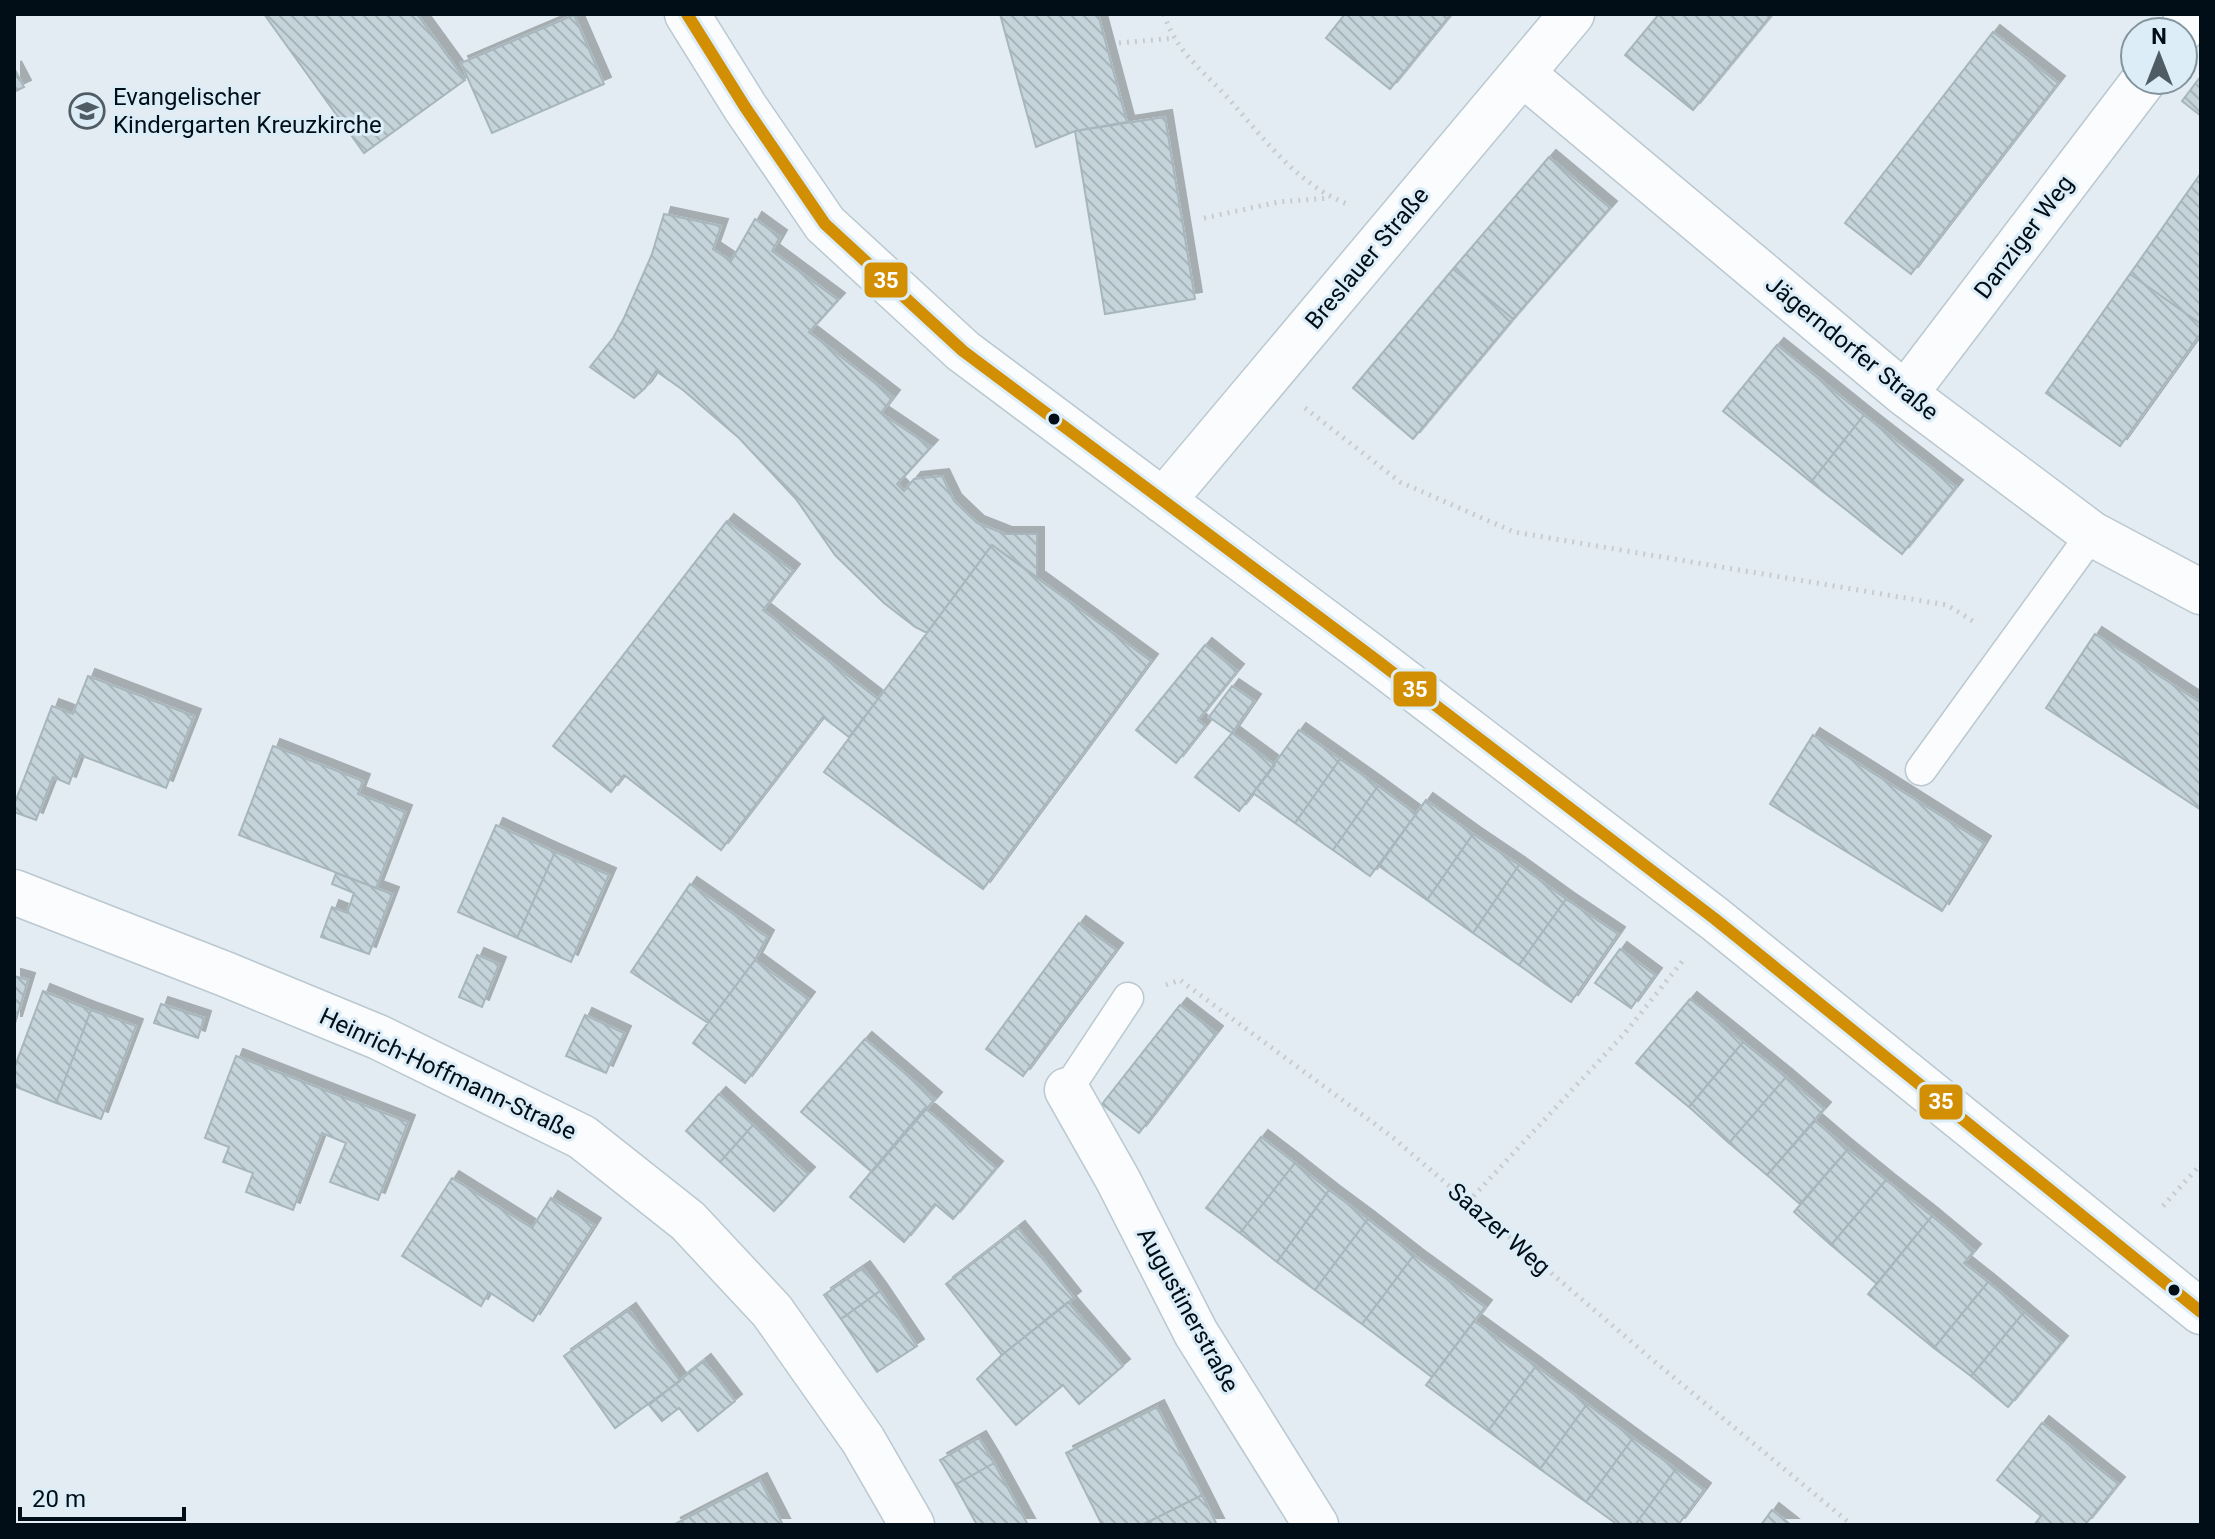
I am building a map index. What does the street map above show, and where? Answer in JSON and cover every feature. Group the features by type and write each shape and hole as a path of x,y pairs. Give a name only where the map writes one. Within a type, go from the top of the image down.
{"street":[{"path":"687,14 745,107 825,224 963,351 1715,919 2201,1312"},
{"name":"Breslauer Straße","path":"1163,501 1572,14"},
{"name":"Jägerndorfer Straße","path":"1523,74 1905,394 2092,534 2201,592"},
{"name":"Danziger Weg","path":"1905,394 2132,96"},
{"name":"Heinrich-Hoffmann-Straße","path":"14,892 378,1037 582,1137 688,1221 772,1311 863,1440 912,1525"},
{"name":"Augustinerstraße","path":"1067,1090 1118,1180 1196,1333 1316,1525"}],"lane":[{"path":"1921,770 2092,534"},
{"path":"1067,1090 1128,998"}],"path":[{"path":"1164,14 1188,60 1224,94 1282,159 1331,198 1396,223"},
{"path":"1119,43 1175,38"},
{"path":"1204,218 1279,202 1331,198"},
{"path":"1267,378 1400,482 1514,532 1947,605 2011,645"},
{"path":"1468,1202 1625,1033 1715,919"},
{"name":"Saazer Weg","path":"1128,998 1180,980 1391,1136 1655,1362 1852,1525"},
{"path":"2163,1206 2201,1164"}],"building":[{"path":"264,14 417,14 465,80 364,153"},
{"path":"1000,14 1098,14 1127,122 1075,131 1036,147"},
{"path":"1345,14 1451,14 1390,89 1326,38"},
{"path":"1659,14 1772,14 1693,110 1625,55"},
{"path":"574,15 604,84 492,133 461,63"},
{"path":"1993,32 2058,83 1911,274 1845,223"},
{"path":"14,68 24,87 14,92"},
{"path":"2201,76 2201,116 2182,101 2186,96 2199,96"},
{"path":"1165,117 1195,299 1105,314 1075,131"},
{"path":"1549,157 1610,208 1513,319 1453,269"},
{"path":"2201,173 2201,324 2130,274"},
{"path":"664,214 721,226 713,249 731,261 755,219 780,237 772,251 838,300 809,332 893,397 881,413 931,447 897,484 904,491 914,479 942,476 954,501 977,523 1005,534 1037,534 1037,577 992,545 927,633 884,603 835,555 796,499 739,438 683,390 656,371 634,398 590,367 624,318 652,254"},
{"path":"1453,269 1513,319 1413,439 1353,388"},
{"path":"2130,274 2201,324 2201,333 2120,446 2046,393"},
{"path":"1777,345 1864,415 1811,482 1723,411"},
{"path":"1864,415 1956,487 1902,554 1811,482"},
{"path":"727,521 793,571 763,610 878,699 849,737 823,717 721,850 624,775 611,792 553,746"},
{"path":"992,545 1151,661 983,889 824,772"},
{"path":"2095,634 2201,703 2201,810 2046,708"},
{"path":"1205,645 1237,671 1198,720 1205,726 1176,763 1136,730"},
{"path":"88,676 194,716 166,788 80,755 69,784 53,777 36,820 14,812 52,706 73,714"},
{"path":"1232,686 1254,701 1232,733 1209,717"},
{"path":"1299,730 1340,759 1295,823 1253,793"},
{"path":"1232,733 1275,765 1239,811 1195,777"},
{"path":"1813,735 1984,843 1942,911 1770,804"},
{"path":"273,746 363,781 358,794 405,812 376,888 239,835"},
{"path":"1340,759 1378,786 1333,850 1295,823"},
{"path":"1378,786 1416,814 1370,876 1333,850"},
{"path":"1426,800 1473,834 1427,900 1379,866"},
{"path":"496,825 555,852 517,938 458,912"},
{"path":"1473,834 1519,865 1473,933 1427,900"},
{"path":"555,852 609,875 571,962 517,938"},
{"path":"1519,865 1566,899 1519,965 1473,933"},
{"path":"336,873 392,894 369,954 321,937 332,907 347,913 354,893 332,884"},
{"path":"690,884 767,937 755,960 708,1023 631,972"},
{"path":"1566,899 1618,934 1571,1002 1519,965"},
{"path":"1079,923 1116,950 1023,1076 986,1049"},
{"path":"1620,949 1655,975 1631,1008 1595,983"},
{"path":"477,955 499,964 482,1007 459,997"},
{"path":"755,960 808,999 745,1083 693,1043"},
{"path":"14,976 28,980 15,1023 14,1023"},
{"path":"43,991 91,1010 56,1103 14,1086 14,1069"},
{"path":"1690,999 1743,1042 1689,1107 1636,1063"},
{"path":"161,1004 204,1018 198,1038 154,1023"},
{"path":"1180,1005 1216,1033 1139,1133 1102,1104"},
{"path":"91,1010 136,1026 101,1119 56,1103"},
{"path":"585,1015 624,1033 606,1073 566,1056"},
{"path":"865,1039 935,1099 872,1172 801,1112"},
{"path":"1743,1042 1786,1077 1729,1143 1689,1107"},
{"path":"236,1056 408,1122 378,1200 330,1182 346,1143 322,1133 293,1210 246,1192 253,1173 223,1162 229,1147 205,1138"},
{"path":"1786,1077 1824,1109 1767,1175 1729,1143"},
{"path":"719,1094 753,1125 720,1162 686,1131"},
{"path":"925,1108 996,1168 953,1219 935,1204 904,1242 850,1197"},
{"path":"1815,1121 1848,1149 1800,1204 1767,1175"},
{"path":"753,1125 808,1174 774,1211 720,1162"},
{"path":"1261,1137 1295,1163 1240,1233 1206,1208"},
{"path":"1848,1149 1886,1180 1831,1245 1794,1212"},
{"path":"1295,1163 1329,1190 1277,1262 1240,1233"},
{"path":"452,1178 532,1228 551,1198 594,1225 533,1321 489,1292 481,1306 402,1256"},
{"path":"1886,1180 1932,1216 1877,1284 1831,1245"},
{"path":"1329,1190 1368,1219 1315,1290 1277,1262"},
{"path":"1932,1216 1974,1251 1964,1263 1988,1282 1934,1348 1868,1294"},
{"path":"1368,1219 1414,1255 1362,1324 1315,1290"},
{"path":"1018,1228 1074,1298 1002,1355 946,1284"},
{"path":"1414,1255 1485,1307 1432,1377 1362,1324"},
{"path":"863,1268 880,1291 841,1319 824,1295"},
{"path":"1988,1282 2024,1312 1971,1376 1934,1348"},
{"path":"880,1291 917,1346 877,1372 841,1319"},
{"path":"1068,1302 1123,1366 1079,1404 1063,1385 1016,1425 977,1379"},
{"path":"629,1310 680,1381 615,1428 564,1356"},
{"path":"2024,1312 2061,1343 2008,1407 1971,1376"},
{"path":"1474,1321 1536,1366 1488,1431 1426,1385"},
{"path":"704,1361 735,1401 698,1431 679,1408 662,1421 649,1405"},
{"path":"1536,1366 1587,1404 1540,1469 1488,1431"},
{"path":"1587,1404 1633,1438 1586,1502 1540,1469"},
{"path":"1157,1407 1202,1495 1142,1525 1102,1525 1066,1453"},
{"path":"2042,1423 2118,1484 2085,1525 2034,1525 2041,1516 1997,1480"},
{"path":"979,1438 994,1463 955,1485 940,1460"},
{"path":"1633,1438 1676,1469 1635,1525 1618,1525 1586,1502"},
{"path":"994,1463 1028,1525 977,1525 955,1485"},
{"path":"1676,1469 1704,1490 1678,1525 1635,1525"},
{"path":"760,1480 783,1525 673,1525"},
{"path":"1202,1495 1217,1525 1142,1525"},
{"path":"1772,1510 1791,1525 1761,1525"}],"transit line":[{"name":"35","path":"687,14 745,107 825,224 963,351 1375,659 1715,919 2201,1312"}],"place":[{"name":"Evangelischer Kindergarten Kreuzkirche","path":"87,111"}]}
